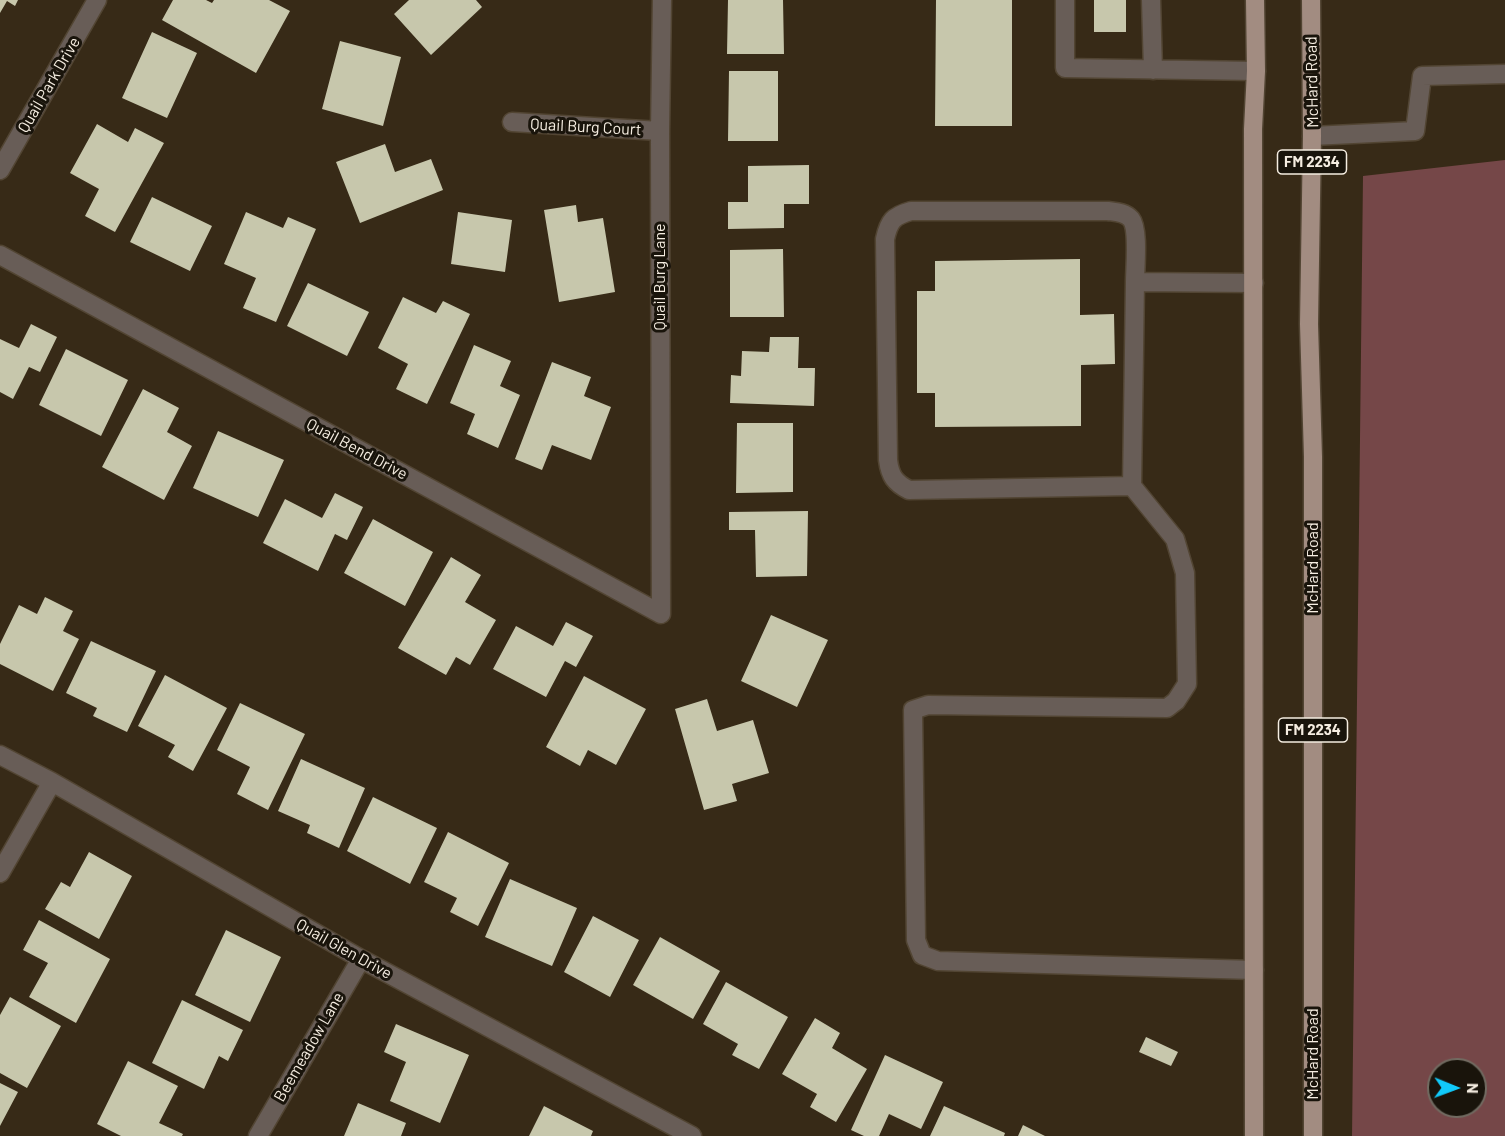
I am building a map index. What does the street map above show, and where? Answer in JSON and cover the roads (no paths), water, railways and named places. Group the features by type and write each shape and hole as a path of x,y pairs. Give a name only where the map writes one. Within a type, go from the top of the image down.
{"main road":[{"name":"FM 2234","path":"1254,1136 1253,129 1256,71 1255,0"},
{"name":"McHard Road","path":"1311,0 1312,136 1309,324 1313,458 1313,1136"}],"street":[{"name":"Quail Park Drive","path":"0,170 97,0"},
{"name":"Quail Burg Lane","path":"661,555 662,0"},
{"path":"1065,0 1065,68 1256,71"},
{"path":"1151,0 1153,70"},
{"path":"1312,136 1415,131 1422,76 1505,74"},
{"name":"Quail Burg Court","path":"512,122 660,131"},
{"path":"1132,486 909,490 897,484 890,473 888,460 885,239 888,225 899,214 911,211 1108,211 1122,213 1131,219 1135,229 1136,282 1132,486 1175,539 1185,573 1187,684 1176,701 1167,708 928,705 913,710 916,940 922,955 938,962 1254,970"},
{"name":"Quail Bend Drive","path":"0,255 661,614 661,555"},
{"path":"1136,282 1254,283"},
{"name":"Quail Glen Drive","path":"0,755 52,782 361,959 684,1134"},
{"path":"0,873 52,782"},
{"name":"Beemeadow Lane","path":"258,1136 361,959"}]}
